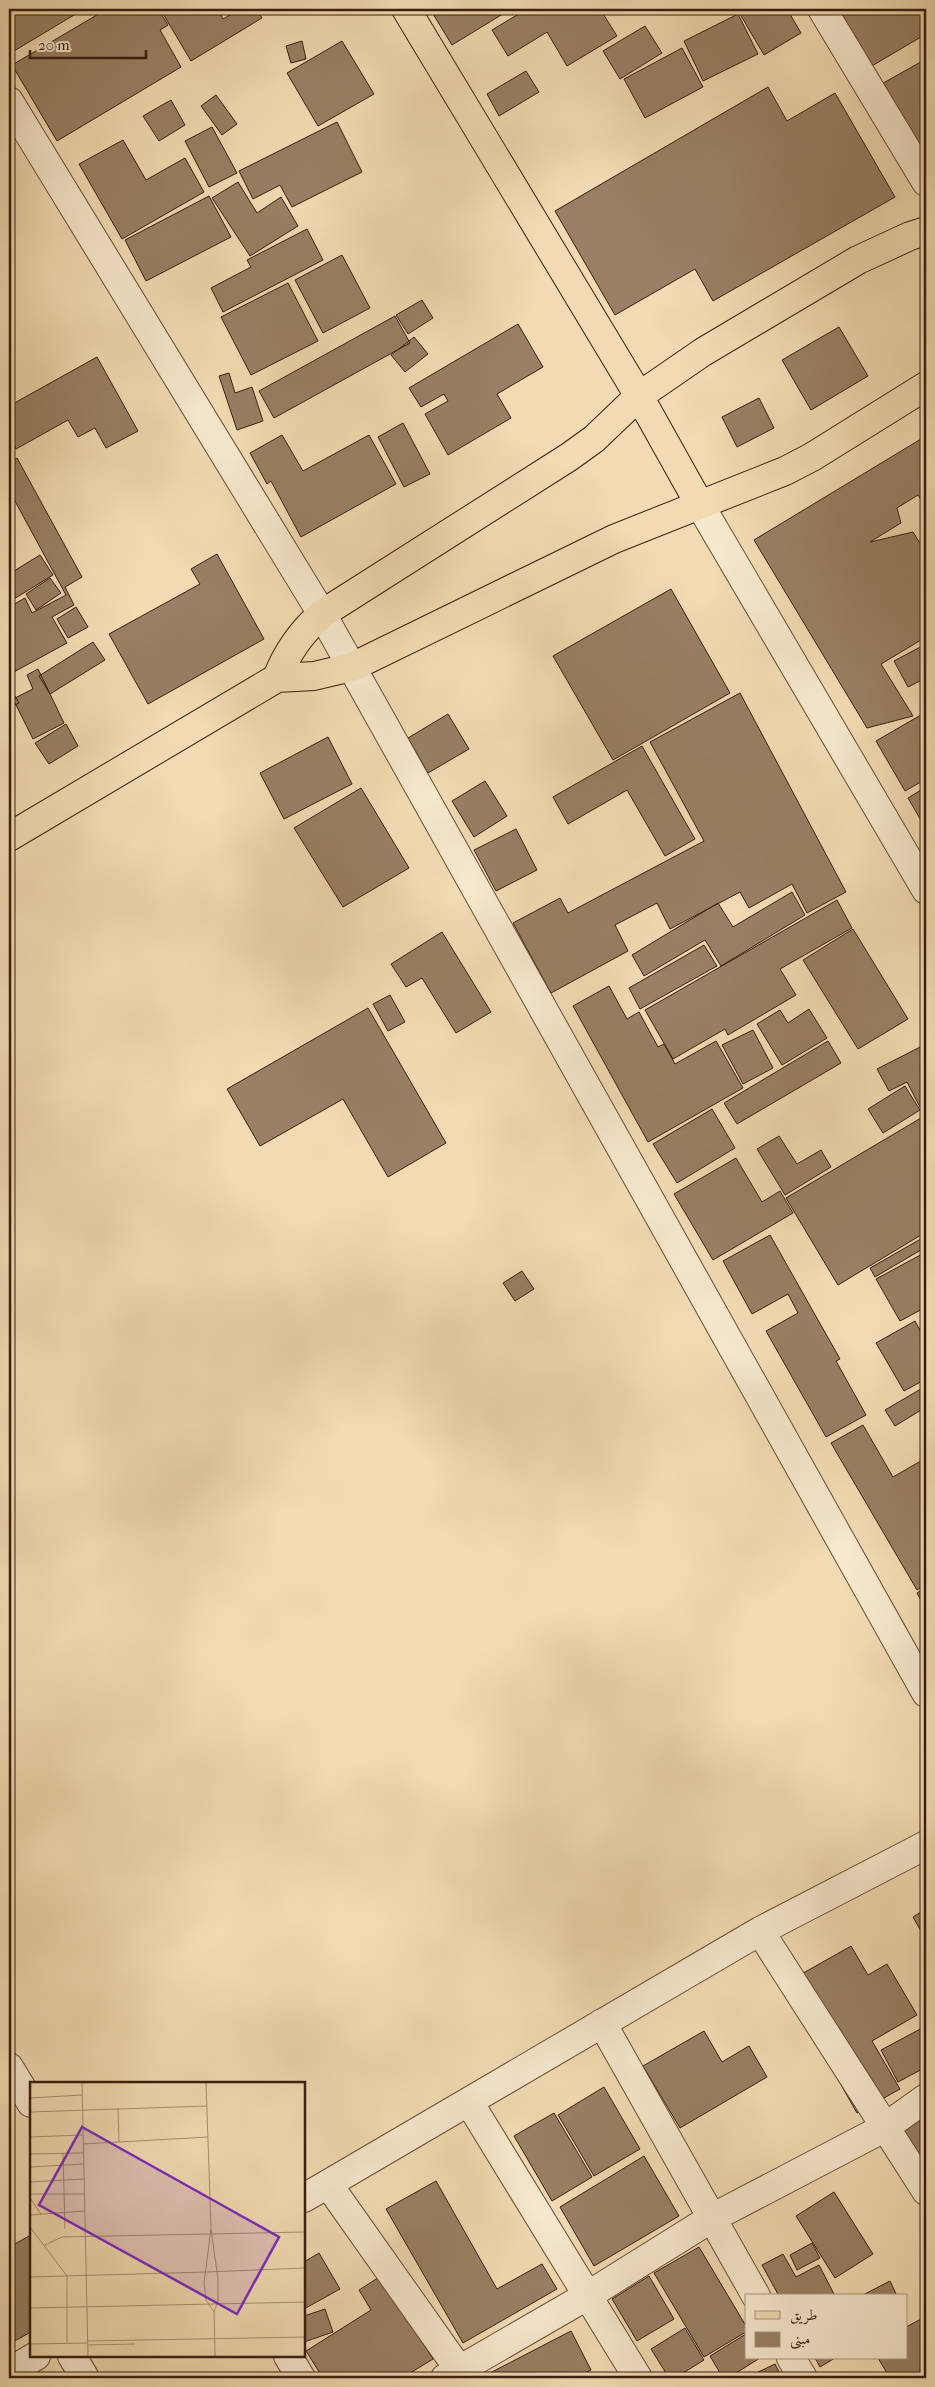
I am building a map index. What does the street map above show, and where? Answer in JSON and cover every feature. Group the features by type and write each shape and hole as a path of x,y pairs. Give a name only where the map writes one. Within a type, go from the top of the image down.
{"main road":[{"path":"406,9 639,396 700,505"},
{"path":"277,678 283,663 300,636 322,614 569,458 599,434 639,396 703,352 858,260 910,236 926,231"},
{"path":"9,837 277,678 314,676 352,667 614,539 757,483 812,457 926,386"}],"street":[{"path":"822,9 926,182"},
{"path":"9,101 322,614 926,1693"},
{"path":"700,505 926,890"},
{"path":"305,2197 760,1930 926,1845"},
{"path":"760,1930 884,2128 926,2191"},
{"path":"602,2023 755,2294"},
{"path":"9,2067 30,2100"},
{"path":"328,2184 457,2376 712,2218 884,2128 926,2098"},
{"path":"469,2102 638,2378"},
{"path":"9,2372 34,2357"},
{"path":"73,2357 85,2378"},
{"path":"289,2357 301,2378"},
{"path":"792,2360 803,2378"}],"building":[{"path":"9,9 84,9 9,54"},
{"path":"107,9 158,9 168,25 160,30 181,67 57,141 12,65"},
{"path":"168,9 218,9 223,19 240,9 256,9 262,18 191,61 162,12"},
{"path":"430,9 504,9 506,12 452,45"},
{"path":"527,9 600,9 617,36 567,66 547,32 508,56 492,30"},
{"path":"637,9 649,9 640,14"},
{"path":"737,9 787,9 801,33 764,55"},
{"path":"829,9 926,9 926,34 865,70"},
{"path":"738,14 758,54 703,81 684,41"},
{"path":"645,26 662,53 620,79 603,51"},
{"path":"302,41 306,59 291,63 286,46"},
{"path":"342,41 374,94 318,126 287,73"},
{"path":"682,48 703,87 645,118 624,79"},
{"path":"926,59 926,162 878,86"},
{"path":"526,71 539,92 499,116 487,94"},
{"path":"768,87 787,121 835,93 895,197 713,301 695,269 615,315 555,211"},
{"path":"216,95 237,124 222,135 201,106"},
{"path":"171,100 185,125 159,141 143,116"},
{"path":"337,122 362,172 292,207 280,185 253,199 239,171"},
{"path":"212,127 237,173 209,187 185,141"},
{"path":"123,140 146,180 185,158 204,192 122,239 79,164"},
{"path":"238,182 257,213 281,197 298,226 250,256 212,198"},
{"path":"209,196 231,237 146,281 125,240"},
{"path":"307,229 323,260 223,312 211,288 251,267 247,260"},
{"path":"342,255 370,308 323,333 295,280"},
{"path":"288,283 318,341 251,375 221,317"},
{"path":"422,300 433,318 408,334 396,315"},
{"path":"395,316 410,343 274,418 259,391"},
{"path":"518,324 543,367 497,394 511,418 448,455 425,414 448,401 444,394 421,407 409,388"},
{"path":"839,327 868,376 811,410 782,360"},
{"path":"414,337 428,354 405,372 391,355"},
{"path":"97,357 138,431 106,448 95,428 78,437 68,420 16,449 9,436 9,406"},
{"path":"229,373 235,393 252,387 263,421 237,430 219,376"},
{"path":"759,398 774,428 737,447 722,417"},
{"path":"403,423 430,474 404,487 378,437"},
{"path":"282,435 303,471 369,435 396,484 301,537 271,481 267,484 250,453"},
{"path":"926,436 926,508 918,495 897,508 901,523 870,542 913,532 923,548 926,546 926,637 881,664 913,716 867,728 754,540"},
{"path":"17,458 82,577 65,587 74,605 52,617 67,643 12,673 9,668 9,607 25,598 32,613 66,595 9,490 9,463"},
{"path":"217,554 264,639 148,704 109,634 200,584 191,569"},
{"path":"40,555 53,575 9,602 9,574"},
{"path":"50,578 61,593 36,610 26,594"},
{"path":"671,589 730,693 613,760 553,656"},
{"path":"76,607 88,627 68,638 57,619"},
{"path":"93,642 105,660 50,694 39,676"},
{"path":"926,644 926,678 908,687 894,661"},
{"path":"38,669 64,723 33,739 13,699 33,689 27,675"},
{"path":"9,686 19,703 9,708"},
{"path":"740,693 846,892 807,913 792,884 749,908 740,892 670,929 657,903 615,925 628,951 551,993 513,923 560,898 568,913 704,841 650,742"},
{"path":"926,712 926,779 905,791 876,741"},
{"path":"448,714 469,749 428,773 408,738"},
{"path":"66,724 78,746 49,764 35,743"},
{"path":"328,737 352,784 284,819 260,773"},
{"path":"642,746 695,839 665,856 627,790 568,824 553,797"},
{"path":"485,781 507,816 474,837 452,801"},
{"path":"926,787 926,829 908,798"},
{"path":"361,788 409,868 343,907 294,828"},
{"path":"516,829 537,870 496,891 474,850"},
{"path":"792,892 805,915 721,966 705,940 644,976 632,955 718,903 733,927"},
{"path":"837,900 852,928 780,969 796,995 728,1035 725,1029 673,1059 645,1010"},
{"path":"853,929 908,1019 858,1049 803,960"},
{"path":"442,932 491,1012 456,1033 422,978 406,987 391,964"},
{"path":"704,945 717,966 640,1009 629,988"},
{"path":"609,986 627,1019 639,1012 658,1047 664,1044 675,1064 716,1041 743,1088 648,1142 573,1006"},
{"path":"390,995 405,1022 388,1031 373,1004"},
{"path":"368,1008 446,1143 388,1177 343,1099 260,1146 227,1089"},
{"path":"809,1009 827,1038 782,1065 757,1024 780,1010 788,1023"},
{"path":"753,1030 773,1068 743,1084 722,1045"},
{"path":"828,1041 841,1063 737,1124 724,1103"},
{"path":"926,1044 926,1106 921,1109 907,1082 889,1091 877,1069"},
{"path":"905,1086 920,1110 883,1133 868,1109"},
{"path":"712,1109 735,1148 677,1183 653,1144"},
{"path":"926,1115 926,1218 923,1220 926,1232 838,1285 786,1198"},
{"path":"779,1136 797,1164 821,1150 831,1167 785,1195 757,1149"},
{"path":"736,1158 762,1202 780,1191 793,1213 713,1260 674,1194"},
{"path":"770,1235 840,1359 836,1361 866,1415 826,1437 766,1331 798,1313 788,1294 752,1314 723,1261"},
{"path":"926,1236 926,1247 875,1277 870,1268"},
{"path":"926,1252 926,1307 900,1321 876,1279"},
{"path":"522,1271 534,1289 515,1301 503,1283"},
{"path":"915,1321 922,1334 926,1332 926,1379 904,1391 876,1343"},
{"path":"926,1386 926,1407 895,1426 885,1410"},
{"path":"863,1425 893,1477 926,1458 926,1584 917,1590 831,1443"},
{"path":"926,1587 926,1609 917,1593"},
{"path":"926,1909 926,1940 913,1917"},
{"path":"851,1946 868,1975 887,1964 917,2015 872,2041 900,2089 857,2113 784,1984"},
{"path":"926,2026 926,2067 898,2082 881,2050"},
{"path":"704,2031 722,2062 749,2046 767,2077 680,2128 643,2066"},
{"path":"604,2087 640,2149 594,2176 558,2115"},
{"path":"926,2108 926,2201 885,2135"},
{"path":"554,2113 592,2177 552,2201 514,2136"},
{"path":"644,2156 679,2216 594,2266 560,2207"},
{"path":"436,2181 497,2289 542,2264 557,2289 463,2343 386,2209"},
{"path":"834,2192 873,2254 835,2278 796,2216"},
{"path":"30,2236 30,2333 9,2344 9,2247"},
{"path":"812,2243 820,2258 797,2270 790,2255"},
{"path":"699,2247 745,2324 745,2333 704,2357 654,2273"},
{"path":"319,2253 340,2289 305,2308 305,2261"},
{"path":"783,2254 796,2277 819,2265 834,2294 778,2294 762,2265"},
{"path":"381,2276 433,2359 402,2378 323,2378 306,2351 371,2310 359,2290"},
{"path":"649,2276 674,2319 637,2341 612,2299"},
{"path":"890,2281 896,2294 865,2294"},
{"path":"325,2309 333,2332 305,2342 305,2316"},
{"path":"923,2318 926,2324 926,2378 890,2378 879,2360 908,2360 908,2326"},
{"path":"685,2328 704,2360 675,2378 669,2378 651,2349"},
{"path":"571,2331 591,2370 575,2378 490,2378 488,2374"},
{"path":"745,2335 745,2360 757,2360 728,2378 723,2378 710,2356"},
{"path":"816,2360 832,2360 820,2367"},
{"path":"775,2364 782,2378 746,2378"}]}
